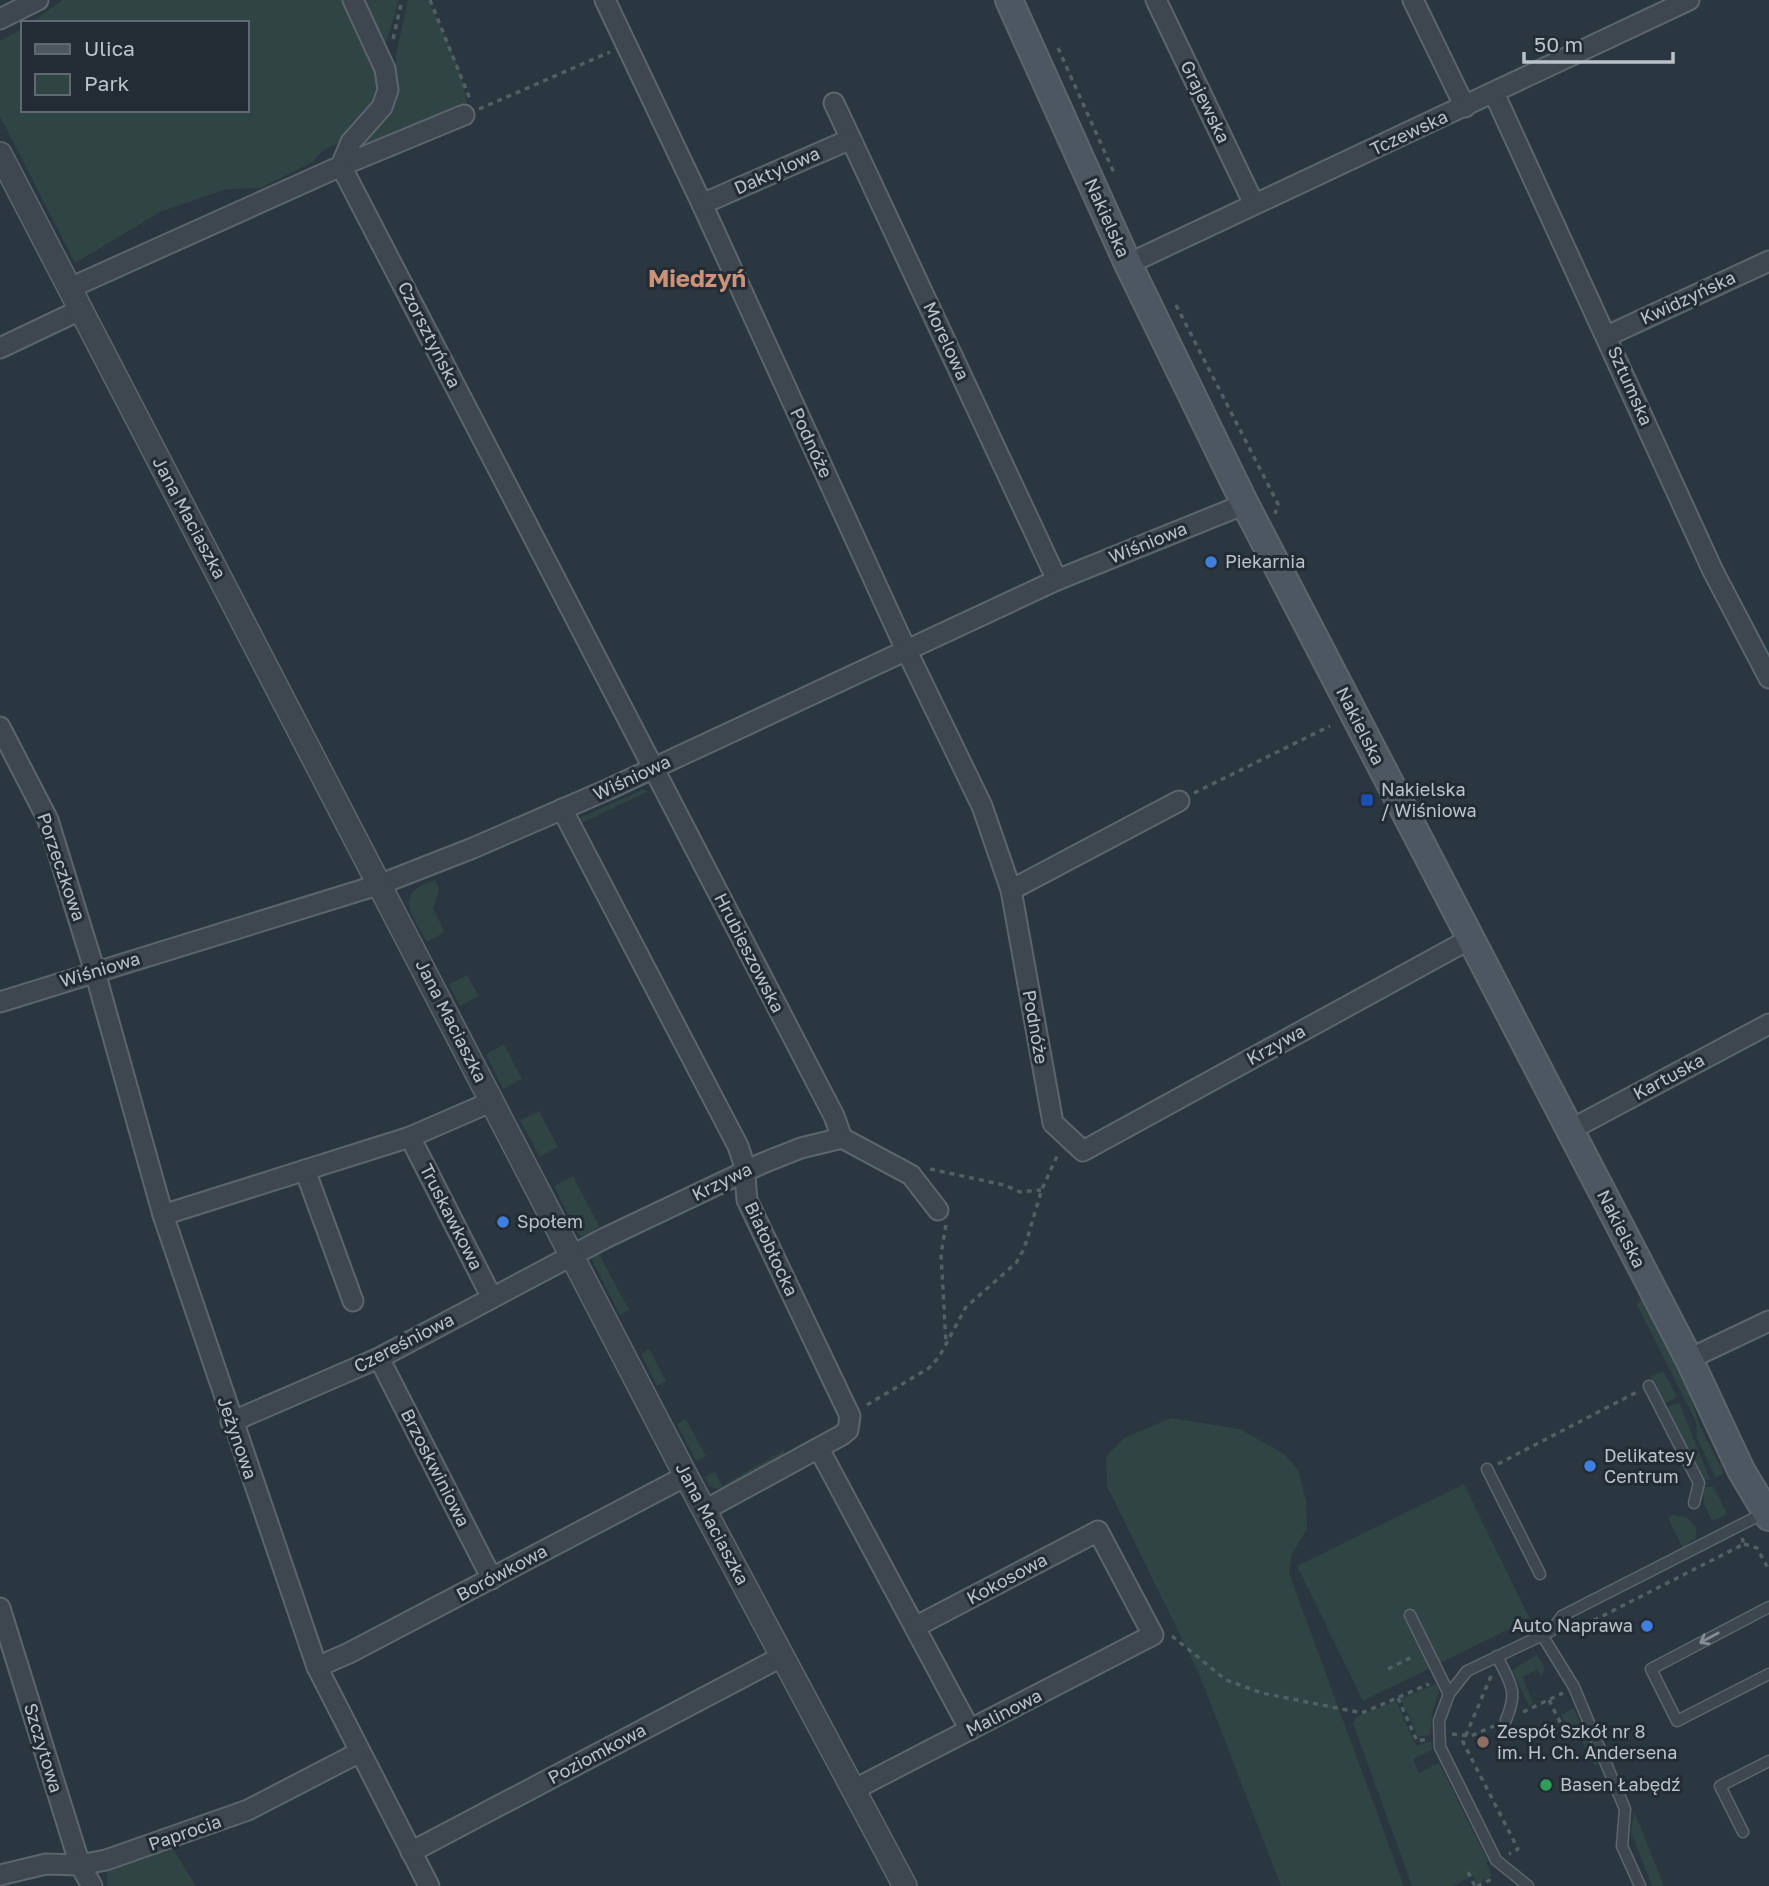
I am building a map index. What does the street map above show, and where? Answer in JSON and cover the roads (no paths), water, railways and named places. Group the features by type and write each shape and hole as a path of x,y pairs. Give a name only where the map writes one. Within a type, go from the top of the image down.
{"main road":[{"name":"Nakielska","path":"1009,0 1128,264 1245,504 1689,1359 1741,1470 1768,1514"}],"street":[{"path":"0,19 38,0"},
{"path":"341,166 351,142 382,107 388,90 385,69 354,0"},
{"name":"Podnóże","path":"605,0 702,204 906,651 982,806 1011,890 1053,1123 1083,1151"},
{"name":"Grajewska","path":"1156,0 1254,204"},
{"path":"1413,0 1465,107"},
{"name":"Tczewska","path":"1128,264 1494,93 1648,9 1689,0"},
{"name":"Sztumska","path":"1494,93 1713,571 1769,678"},
{"name":"Morelowa","path":"834,103 1058,580"},
{"path":"70,288 341,166 464,115"},
{"name":"Daktylowa","path":"702,204 851,139"},
{"name":"Jana Maciaszka","path":"0,155 686,1475 905,1886"},
{"name":"Czorsztyńska","path":"341,166 653,768"},
{"name":"Kwidzyńska","path":"1607,336 1769,261"},
{"path":"0,348 80,310"},
{"name":"Wiśniowa","path":"0,1002 381,884 562,809 1058,580 1245,504"},
{"name":"Porzeczkowa","path":"0,727 48,820 95,972"},
{"name":"Hrubieszowska","path":"653,768 834,1116 842,1138"},
{"path":"1011,890 1179,801"},
{"name":"Białobłocka","path":"562,809 738,1146 747,1200 850,1416 848,1430 819,1449"},
{"name":"Krzywa","path":"1083,1151 1470,939"},
{"name":"Jeżynowa","path":"95,972 163,1215 231,1422 317,1667 358,1753 429,1886"},
{"name":"Kartuska","path":"1570,1130 1769,1024"},
{"path":"163,1215 410,1137 493,1101"},
{"name":"Truskawkowa","path":"410,1137 492,1298"},
{"path":"842,1138 911,1175 938,1210"},
{"name":"Krzywa","path":"572,1255 783,1154 842,1138"},
{"path":"305,1170 353,1301"},
{"name":"Czereśniowa","path":"231,1422 379,1358 572,1255"},
{"path":"1689,1359 1769,1321"},
{"name":"Brzoskwiniowa","path":"379,1358 492,1579"},
{"path":"705,1510 819,1449 970,1730"},
{"name":"Borówkowa","path":"317,1667 492,1579 686,1475"},
{"name":"Kokosowa","path":"915,1627 1098,1531 1153,1635"},
{"name":"Szczytowa","path":"0,1608 80,1865 92,1886"},
{"name":"Malinowa","path":"855,1789 1153,1635"},
{"name":"Poziomkowa","path":"411,1852 783,1656"},
{"name":"Paprocia","path":"0,1875 46,1864 80,1865 118,1856 248,1810 358,1753"}],"lane":[{"path":"1649,1386 1699,1483 1694,1503"},
{"path":"1487,1469 1540,1574"},
{"path":"1528,1886 1496,1860 1438,1742 1438,1721 1458,1681 1472,1667 1545,1640 1562,1616 1737,1527 1768,1514"},
{"path":"1769,1607 1651,1669 1677,1721 1769,1674"},
{"path":"1410,1615 1450,1694"},
{"path":"1545,1640 1574,1687 1625,1810 1622,1846 1640,1886"},
{"path":"1497,1656 1514,1690 1515,1700 1506,1720"},
{"path":"1743,1832 1720,1786 1769,1761"}],"place":[{"name":"Piekarnia","path":"1211,562"},
{"name":"Nakielska / Wiśniowa","path":"1367,800"},
{"name":"Społem","path":"503,1222"},
{"name":"Delikatesy Centrum","path":"1590,1466"},
{"name":"Auto Naprawa","path":"1647,1626"},
{"name":"Zespół Szkół nr 8 im. H. Ch. Andersena","path":"1483,1742"},
{"name":"Basen Łabędź","path":"1546,1785"}],"district":[{"name":"Miedzyń","path":"697,279"}]}
